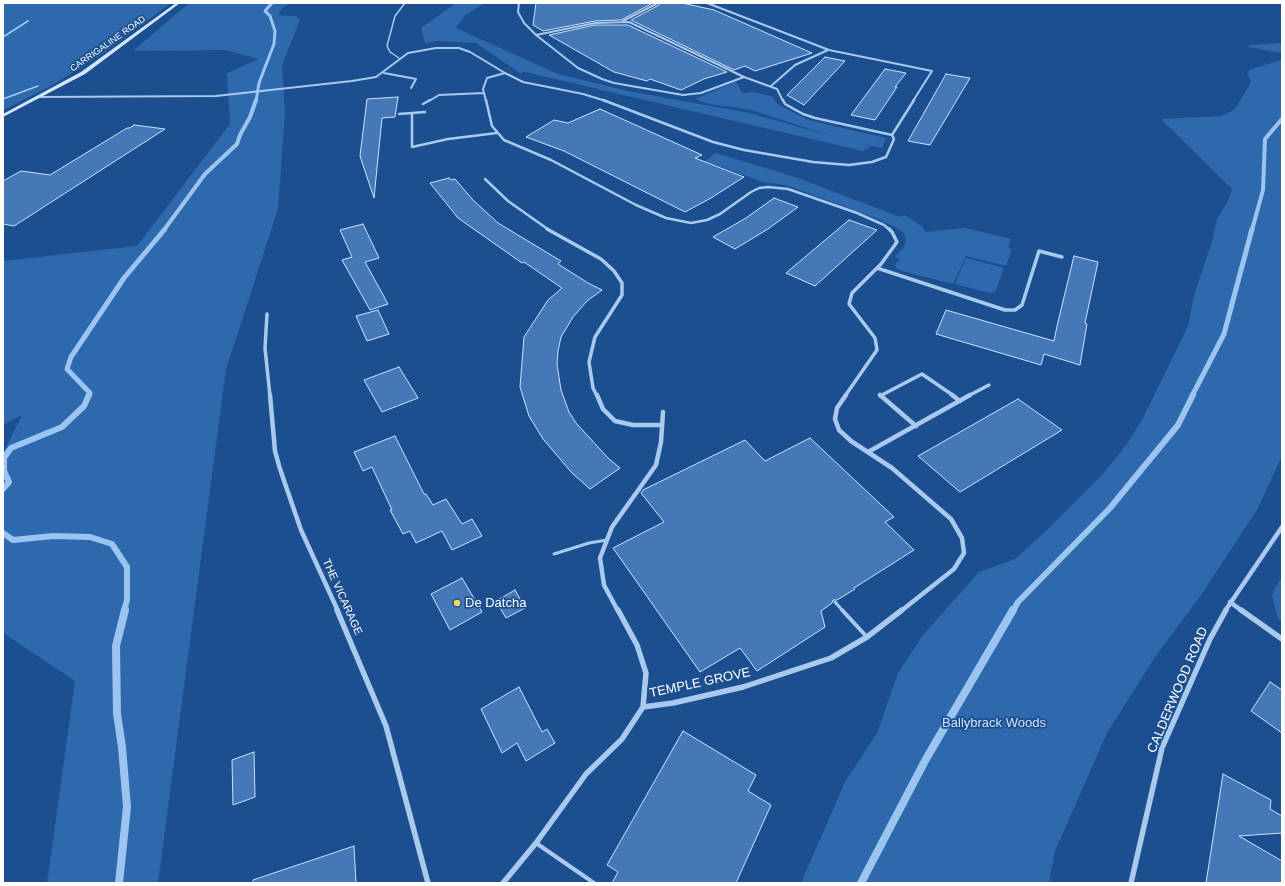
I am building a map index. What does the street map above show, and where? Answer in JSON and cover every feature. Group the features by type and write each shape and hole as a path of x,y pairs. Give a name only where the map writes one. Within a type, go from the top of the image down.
{"main road":[{"name":"CARRIGALINE ROAD","path":"3,116 89,69 178,3"}],"street":[{"path":"519,3 518,12 524,23 536,35 578,68 602,79 673,94 690,95 701,93 720,84 744,77"},
{"path":"622,22 658,3"},
{"path":"40,97 228,95 352,81 376,77 384,73 400,58 408,53 447,47 459,48 470,52 523,82 583,94 610,102 713,142 744,150 813,162 849,165 872,162 886,157 894,139 892,135 932,71 829,50 707,3"},
{"path":"536,35 594,23 622,22 638,26 744,77 777,89 785,104 803,114 892,135"},
{"path":"771,86 795,65 829,50"},
{"path":"505,72 487,78 484,93 492,126 504,140 551,160 636,205 666,218 691,223 707,220 720,214 751,192 759,188 768,187 788,190 857,213 884,225 892,232 897,242 877,268 852,293 849,304 875,338 877,350 837,408 835,419 839,430 851,441 868,452 989,385"},
{"path":"384,73 416,78 411,88"},
{"path":"423,104 439,95 484,93"},
{"path":"399,114 425,112"},
{"path":"412,113 412,147 448,139 497,133"},
{"path":"485,179 508,201 540,225 602,259 614,271 622,283 622,295 595,337 589,362 593,388 603,409 616,421 633,425 662,425"},
{"path":"877,268 1005,310 1015,310 1022,305 1039,251 1062,256"},
{"name":"THE VICARAGE","path":"267,314 265,348 277,457 302,530 328,587 386,726 428,883"},
{"path":"916,426 879,396 922,374 960,401"},
{"path":"644,707 646,673 637,645 604,585 600,558 612,527 656,465 661,442 663,412"},
{"name":"TEMPLE GROVE","path":"504,883 536,843 586,774 622,739 644,707 743,687 831,658 867,637 954,569 964,553 962,538 951,519 892,468 868,452"},
{"name":"CALDERWOOD ROAD","path":"1131,883 1162,748 1210,639 1230,602 1282,527"},
{"path":"1230,602 1282,639"}],"lane":[{"path":"400,58 390,52 387,46 395,16 404,3"},
{"path":"3,37 28,21"},
{"path":"3,99 38,86"},
{"path":"554,554 589,543 607,540"},
{"path":"835,602 867,637"},
{"path":"536,843 594,883"}],"green space":[{"path":"3,3 171,3 101,55 49,87 3,110"},
{"path":"189,3 290,3 282,8 278,15 295,16 300,20 282,65 285,113 278,209 226,369 158,883 47,883 75,681 3,633 3,453 22,415 3,425 3,261 137,246 230,124 227,73 259,59 225,50 133,51"},
{"path":"456,3 485,3 465,15 456,28 558,74 628,91 749,113 835,137 748,109 709,104 695,99 735,82 742,93 752,92 772,96 777,104 808,120 886,138 882,148 860,144 871,147 863,151 525,72 520,73 476,43 439,41 425,43 421,28"},
{"path":"1282,43 1282,53 1248,47 1249,45"},
{"name":"Ballybrack Woods","path":"1282,60 1282,456 1257,510 1201,595 1155,657 1107,733 1055,851 1049,883 801,883 845,782 877,733 898,673 923,635 979,572 1015,559 1046,531 1102,475 1127,444 1143,418 1188,326 1194,295 1212,241 1217,219 1227,203 1232,189 1161,119 1222,116 1235,109 1251,82 1247,73 1251,69"},
{"path":"716,153 795,177 900,217 905,215 923,227 925,232 965,228 1011,239 1008,247 1012,249 1006,266 966,256 953,284 902,271 896,268 895,264 900,259 895,257 904,247 906,239 903,232 878,219 786,185 763,182 705,161"},
{"path":"966,258 1004,268 995,292 990,293 955,284"},
{"path":"1282,576 1282,621 1278,619 1272,594"}],"building":[{"path":"536,3 653,3 621,20 595,21 543,31 533,25"},
{"path":"660,3 682,3 714,10 812,53 755,71 745,66 734,70 631,20 659,5"},
{"path":"595,25 628,25 727,72 704,79 681,90 650,79 647,81 614,72 549,35"},
{"path":"825,57 845,61 804,105 787,95"},
{"path":"885,69 906,73 895,87 897,87 875,120 851,115"},
{"path":"946,74 970,78 930,145 908,141"},
{"path":"398,97 395,117 382,118 374,198 360,156 367,99"},
{"path":"600,109 702,155 695,158 744,177 711,198 685,212 564,151 526,137 554,120 568,123"},
{"path":"134,125 165,129 14,226 3,224 3,181 21,171 50,175"},
{"path":"449,178 451,180 455,179 473,200 498,223 561,261 558,264 602,290 587,301 573,317 561,337 557,364 561,390 569,412 576,423 609,459 620,468 590,489 572,473 543,439 529,416 520,387 524,337 548,300 562,288 524,262 522,263 458,218 430,183"},
{"path":"774,198 798,207 768,229 735,249 713,237 746,218"},
{"path":"849,220 877,230 815,286 786,273"},
{"path":"363,224 379,258 365,262 388,304 370,310 342,260 352,257 340,230"},
{"path":"1074,256 1098,262 1085,323 1087,324 1080,365 1044,354 1041,365 936,334 946,310 1054,341"},
{"path":"378,310 389,334 367,341 356,316"},
{"path":"399,367 418,398 382,412 364,380"},
{"path":"1018,399 1062,430 960,492 918,456"},
{"path":"395,436 424,494 426,494 433,505 446,499 462,524 472,519 482,536 452,550 442,531 416,543 410,531 403,534 390,510 392,510 372,467 363,471 354,452"},
{"path":"810,438 894,517 885,522 914,550 854,588 855,589 837,600 833,600 832,603 821,611 825,627 757,671 740,648 700,672 613,548 664,522 641,493 643,490 745,440 765,461"},
{"name":"De Datcha","path":"462,578 482,612 450,630 431,594"},
{"path":"515,590 525,608 506,618 496,601"},
{"path":"1270,682 1282,690 1282,733 1251,711"},
{"path":"519,687 542,732 547,729 555,743 526,761 517,743 502,753 481,709"},
{"path":"683,731 756,775 748,791 771,805 736,883 612,883 618,872 607,865"},
{"path":"254,752 255,797 233,805 232,760"},
{"path":"1223,774 1271,800 1270,809 1282,816 1282,833 1239,836 1282,861 1282,883 1206,883"},
{"path":"354,846 356,883 253,883 253,880"}],"waterway":[{"path":"256,101 259,83 274,44 275,31 270,16 265,11 272,3"},
{"path":"164,230 205,174 237,144 240,135 250,117 256,100"},
{"path":"1252,230 1263,190 1265,139 1282,119"},
{"path":"88,396 90,393 67,369 71,357 124,278 165,229"},
{"path":"1192,396 1224,334 1252,229"},
{"path":"3,489 9,482 4,471 4,458 11,448 62,427 84,406 89,395"},
{"path":"1013,611 1018,602 1110,508 1178,425 1193,395"},
{"path":"3,533 13,540 53,536 90,537 112,544 127,567 127,600 124,611"},
{"path":"119,883 127,807 122,747 117,714 116,646 125,610"},
{"path":"861,883 926,759 1013,610"}],"place":[{"name":"De Datcha","path":"457,603"}]}
